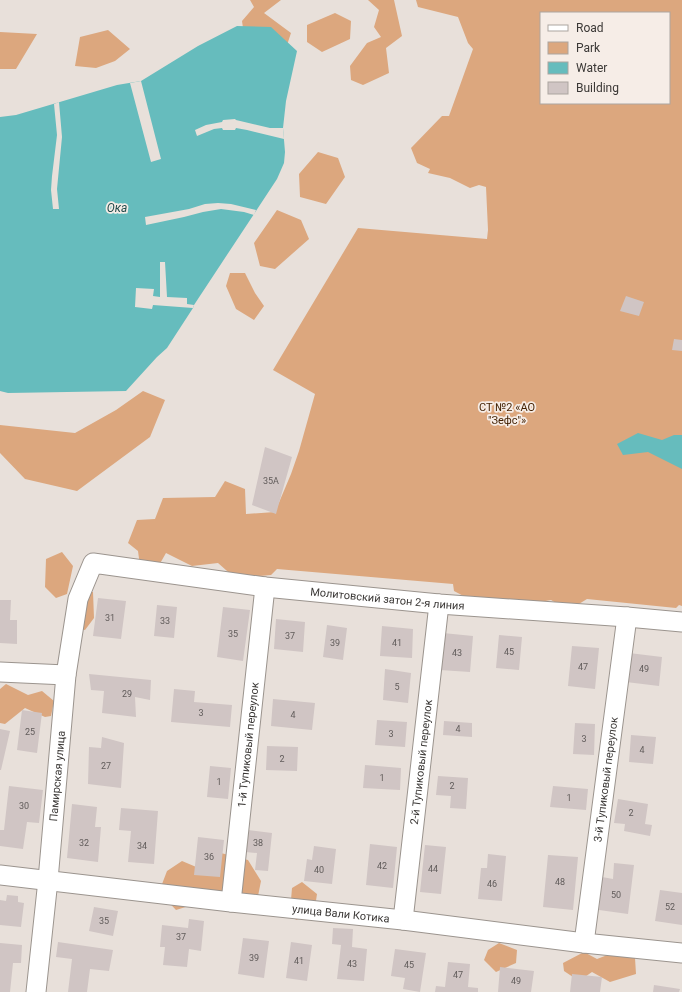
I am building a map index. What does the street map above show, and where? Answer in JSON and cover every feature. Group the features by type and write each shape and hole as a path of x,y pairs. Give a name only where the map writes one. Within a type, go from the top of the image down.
{"street":[{"name":"Молитовский затон 2-я линия","path":"93,563 265,587 439,604 682,622"},
{"name":"Памирская улица","path":"36,992 48,880 66,675 78,599 93,563"},
{"name":"1-й Тупиковый переулок","path":"231,902 265,587"},
{"name":"2-й Тупиковый переулок","path":"403,920 439,604"},
{"name":"3-й Тупиковый переулок","path":"584,943 627,617"},
{"path":"0,672 66,675"},
{"name":"улица Вали Котика","path":"0,875 403,920 584,943 682,953"}],"green space":[{"path":"250,0 281,0 264,13 291,33 286,48 245,42 242,21 254,7"},
{"path":"368,0 394,0 402,36 386,48 389,73 363,85 351,80 350,66 367,43 381,37 374,27 379,10"},
{"name":"СТ №2 «АО \"Зефс\"»","path":"416,0 682,0 682,606 679,605 676,608 587,599 569,610 551,600 523,605 471,600 454,591 453,584 277,569 271,575 235,578 218,563 192,566 166,553 158,567 140,566 138,551 128,543 137,520 155,519 163,498 215,497 225,481 245,489 246,514 275,512 299,451 315,394 273,370 358,228 487,239 486,187 479,185 470,188 450,178 428,173 430,169 417,163 411,148 442,116 449,116 473,49 468,43 458,17 418,7"},
{"path":"335,13 351,21 350,39 322,52 307,42 307,25"},
{"path":"108,30 130,49 115,61 96,68 75,66 80,37"},
{"path":"0,32 37,34 16,69 0,69"},
{"path":"318,152 338,158 345,177 326,204 300,197 299,174"},
{"path":"277,210 301,220 309,239 275,269 260,266 254,243"},
{"path":"230,273 245,273 255,293 264,306 254,320 236,309 226,286"},
{"path":"143,391 165,400 150,437 77,491 25,479 0,453 0,425 75,433 116,410"},
{"path":"62,552 73,566 67,594 56,598 45,587 46,559"},
{"path":"77,592 93,592 94,618 85,630 72,628 66,608"},
{"path":"6,684 28,695 42,691 54,701 51,716 45,717 25,708 5,724 0,723 0,689"},
{"path":"217,852 248,860 261,881 257,901 218,897 176,910 159,892 167,871 182,861 201,869"},
{"path":"302,882 317,894 314,914 296,920 290,912 292,888"},
{"path":"499,943 517,950 516,963 496,972 484,960 488,950"},
{"path":"584,952 597,959 610,954 635,958 636,974 610,982 592,972 579,981 564,971 563,963"}],"water":[{"name":"Ока","path":"237,26 271,27 297,51 286,101 283,128 285,152 284,163 277,179 167,348 126,391 8,393 0,391 0,117 16,115 117,85 141,81 198,46"},
{"path":"638,433 662,440 674,435 682,435 682,469 648,452 623,455 617,444"}],"pier":[{"path":"141,81 161,159 151,162 130,83"},
{"path":"59,102 62,137 57,189 59,209 53,209 51,190 57,135 54,104"},
{"path":"235,119 270,128 283,128 284,139 236,128 235,130 223,130 222,128 214,129 197,136 195,130 206,125 222,122 223,120"},
{"path":"205,204 231,204 256,210 254,215 221,209 146,225 145,217 189,209"},
{"path":"160,262 165,262 167,297 187,298 187,304 194,305 193,308 153,305 152,309 135,307 136,288 154,289 153,296 160,297"}],"building":[{"path":"626,296 644,302 639,316 620,311"},
{"path":"674,339 682,340 682,351 672,350"},
{"path":"265,447 292,457 276,514 252,505"},
{"path":"98,598 126,601 121,639 93,636"},
{"path":"0,600 11,600 10,620 17,620 17,644 0,643"},
{"path":"157,605 177,607 174,638 154,636"},
{"path":"223,607 250,610 243,661 217,657"},
{"path":"276,619 305,622 303,652 274,649"},
{"path":"327,625 347,628 343,660 323,657"},
{"path":"382,626 413,629 412,658 380,656"},
{"path":"443,633 473,636 470,672 440,670"},
{"path":"499,635 522,637 519,670 496,668"},
{"path":"572,646 599,648 595,689 568,686"},
{"path":"629,653 662,657 659,686 626,682"},
{"path":"385,669 411,673 408,703 383,700"},
{"path":"89,674 151,680 150,700 135,697 136,717 102,713 104,691 91,690"},
{"path":"174,689 195,691 194,702 232,705 230,727 171,722"},
{"path":"273,699 315,703 312,730 271,726"},
{"path":"22,710 42,713 37,753 17,750"},
{"path":"377,720 407,722 405,747 375,745"},
{"path":"444,721 472,723 472,737 443,735"},
{"path":"575,723 595,724 594,755 573,754"},
{"path":"0,729 10,731 1,770 0,770"},
{"path":"631,735 656,737 653,764 629,762"},
{"path":"102,737 124,743 121,788 88,784 89,747 101,748"},
{"path":"267,746 298,747 297,771 266,770"},
{"path":"365,765 401,768 400,790 363,788"},
{"path":"210,766 231,768 228,799 207,797"},
{"path":"438,776 468,778 466,809 450,808 451,796 436,795"},
{"path":"9,786 43,790 39,823 27,822 23,849 0,846 0,830 4,830"},
{"path":"553,786 588,789 586,810 550,807"},
{"path":"618,799 648,804 645,824 652,825 650,836 624,831 625,824 614,823"},
{"path":"72,804 97,807 95,827 101,827 98,862 67,858"},
{"path":"121,808 158,811 154,864 128,862 131,831 119,830"},
{"path":"248,830 272,833 268,871 255,870 257,853 245,852"},
{"path":"198,837 224,840 220,877 194,875"},
{"path":"370,844 397,847 393,888 366,885"},
{"path":"425,845 446,847 441,894 420,892"},
{"path":"314,846 336,849 332,884 304,881 307,859 312,860"},
{"path":"488,854 506,856 502,901 478,899 481,868 487,868"},
{"path":"548,855 578,857 573,910 543,907"},
{"path":"614,863 634,865 628,914 599,910 602,877 613,879"},
{"path":"660,890 682,893 682,925 655,921"},
{"path":"7,895 18,896 18,902 24,903 21,927 0,925 0,900 6,901"},
{"path":"94,907 118,911 113,936 89,931"},
{"path":"189,919 204,921 201,951 189,949 187,967 163,965 165,947 160,947 162,925 188,928"},
{"path":"333,928 353,929 352,947 367,949 364,981 337,979 341,945 332,944"},
{"path":"243,938 269,941 264,978 238,974"},
{"path":"58,942 113,950 109,971 90,969 87,992 68,992 72,959 56,957"},
{"path":"291,942 312,945 307,981 286,978"},
{"path":"0,943 22,945 21,963 13,963 10,992 0,992"},
{"path":"395,949 426,953 420,992 403,989 405,978 391,976"},
{"path":"448,962 470,964 468,987 478,988 478,992 435,992 436,986 445,987"},
{"path":"500,967 534,971 531,992 498,992"},
{"path":"572,974 602,977 600,992 570,992"},
{"path":"654,985 680,989 679,992 653,992"}]}
